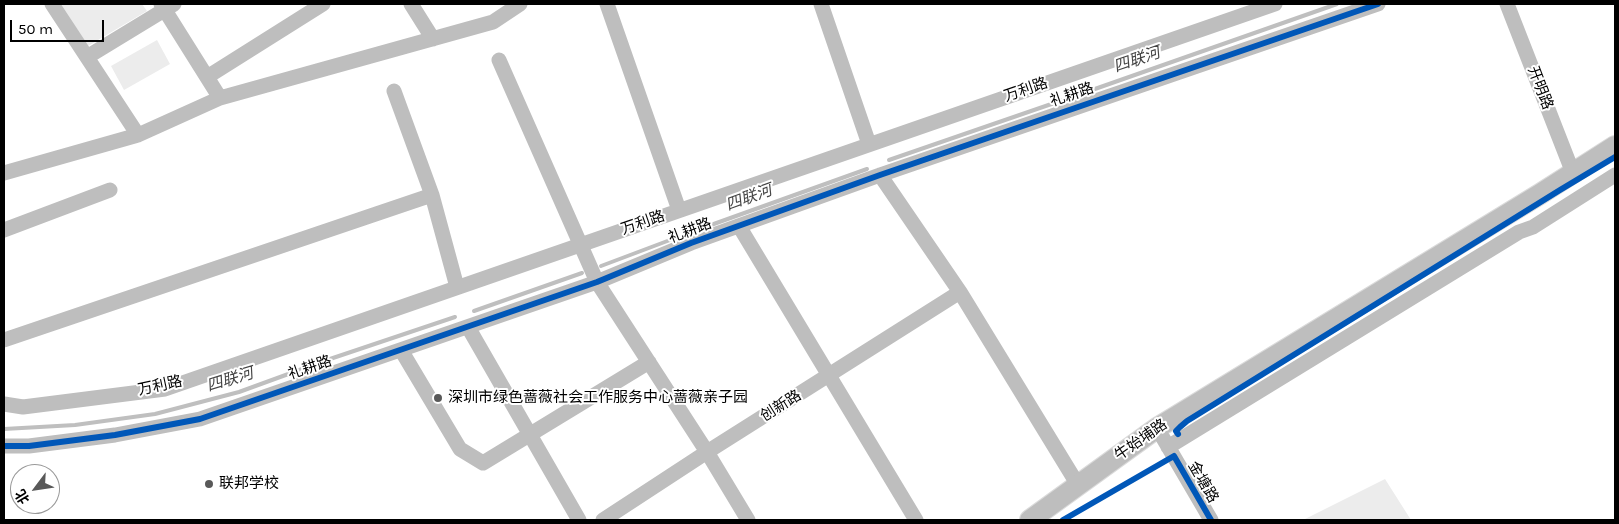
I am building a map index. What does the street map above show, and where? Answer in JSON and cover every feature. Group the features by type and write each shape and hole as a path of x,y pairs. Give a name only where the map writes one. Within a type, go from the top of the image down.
{"main road":[{"name":"牛始埔路","path":"1030,520 1157,428 1615,146"}],"street":[{"path":"52,4 138,135"},
{"path":"207,77 323,4"},
{"path":"412,4 432,39"},
{"path":"4,173 138,135 220,98 493,22 520,4"},
{"path":"607,4 679,210"},
{"path":"821,4 869,144"},
{"name":"万利路","path":"4,404 23,407 165,389 1275,4"},
{"name":"礼耕路","path":"4,446 29,446 105,436 200,419 597,282 691,243 880,175 1378,4"},
{"name":"开明路","path":"1507,4 1573,173"},
{"path":"87,57 167,6 220,98"},
{"path":"499,60 597,282 707,452 748,520"},
{"path":"394,91 432,195 457,287"},
{"path":"880,175 960,292 1078,485"},
{"path":"1168,446 1519,232 1533,227 1615,175"},
{"path":"4,230 110,190"},
{"path":"4,340 432,195"},
{"path":"739,226 916,520"},
{"name":"创新路","path":"603,520 960,292"},
{"path":"468,327 579,520"},
{"path":"401,350 460,449 483,462 649,362"},
{"name":"金塘路","path":"1157,428 1211,520"}],"shaded area":[{"path":"61,4 142,4 147,11 88,46"},
{"path":"157,40 170,64 124,90 111,66"},
{"path":"1385,479 1411,520 1303,520"}],"waterway":[{"name":"四联河","path":"889,160 1337,4"},
{"name":"四联河","path":"697,230 867,169"},
{"name":"四联河","path":"601,266 678,237"},
{"name":"四联河","path":"474,311 582,273"},
{"name":"四联河","path":"4,429 75,425 155,414 239,392 455,317"}],"cycle path":[{"path":"4,446 29,446 115,435 200,419 597,282 691,243 880,175 1378,4"},
{"path":"1178,434 1176,431 1187,421 1615,157"},
{"path":"1063,520 1174,456 1211,520"}],"place":[{"name":"深圳市绿色蔷薇社会工作服务中心蔷薇亲子园","path":"438,398"},
{"name":"联邦学校","path":"209,484"}]}
